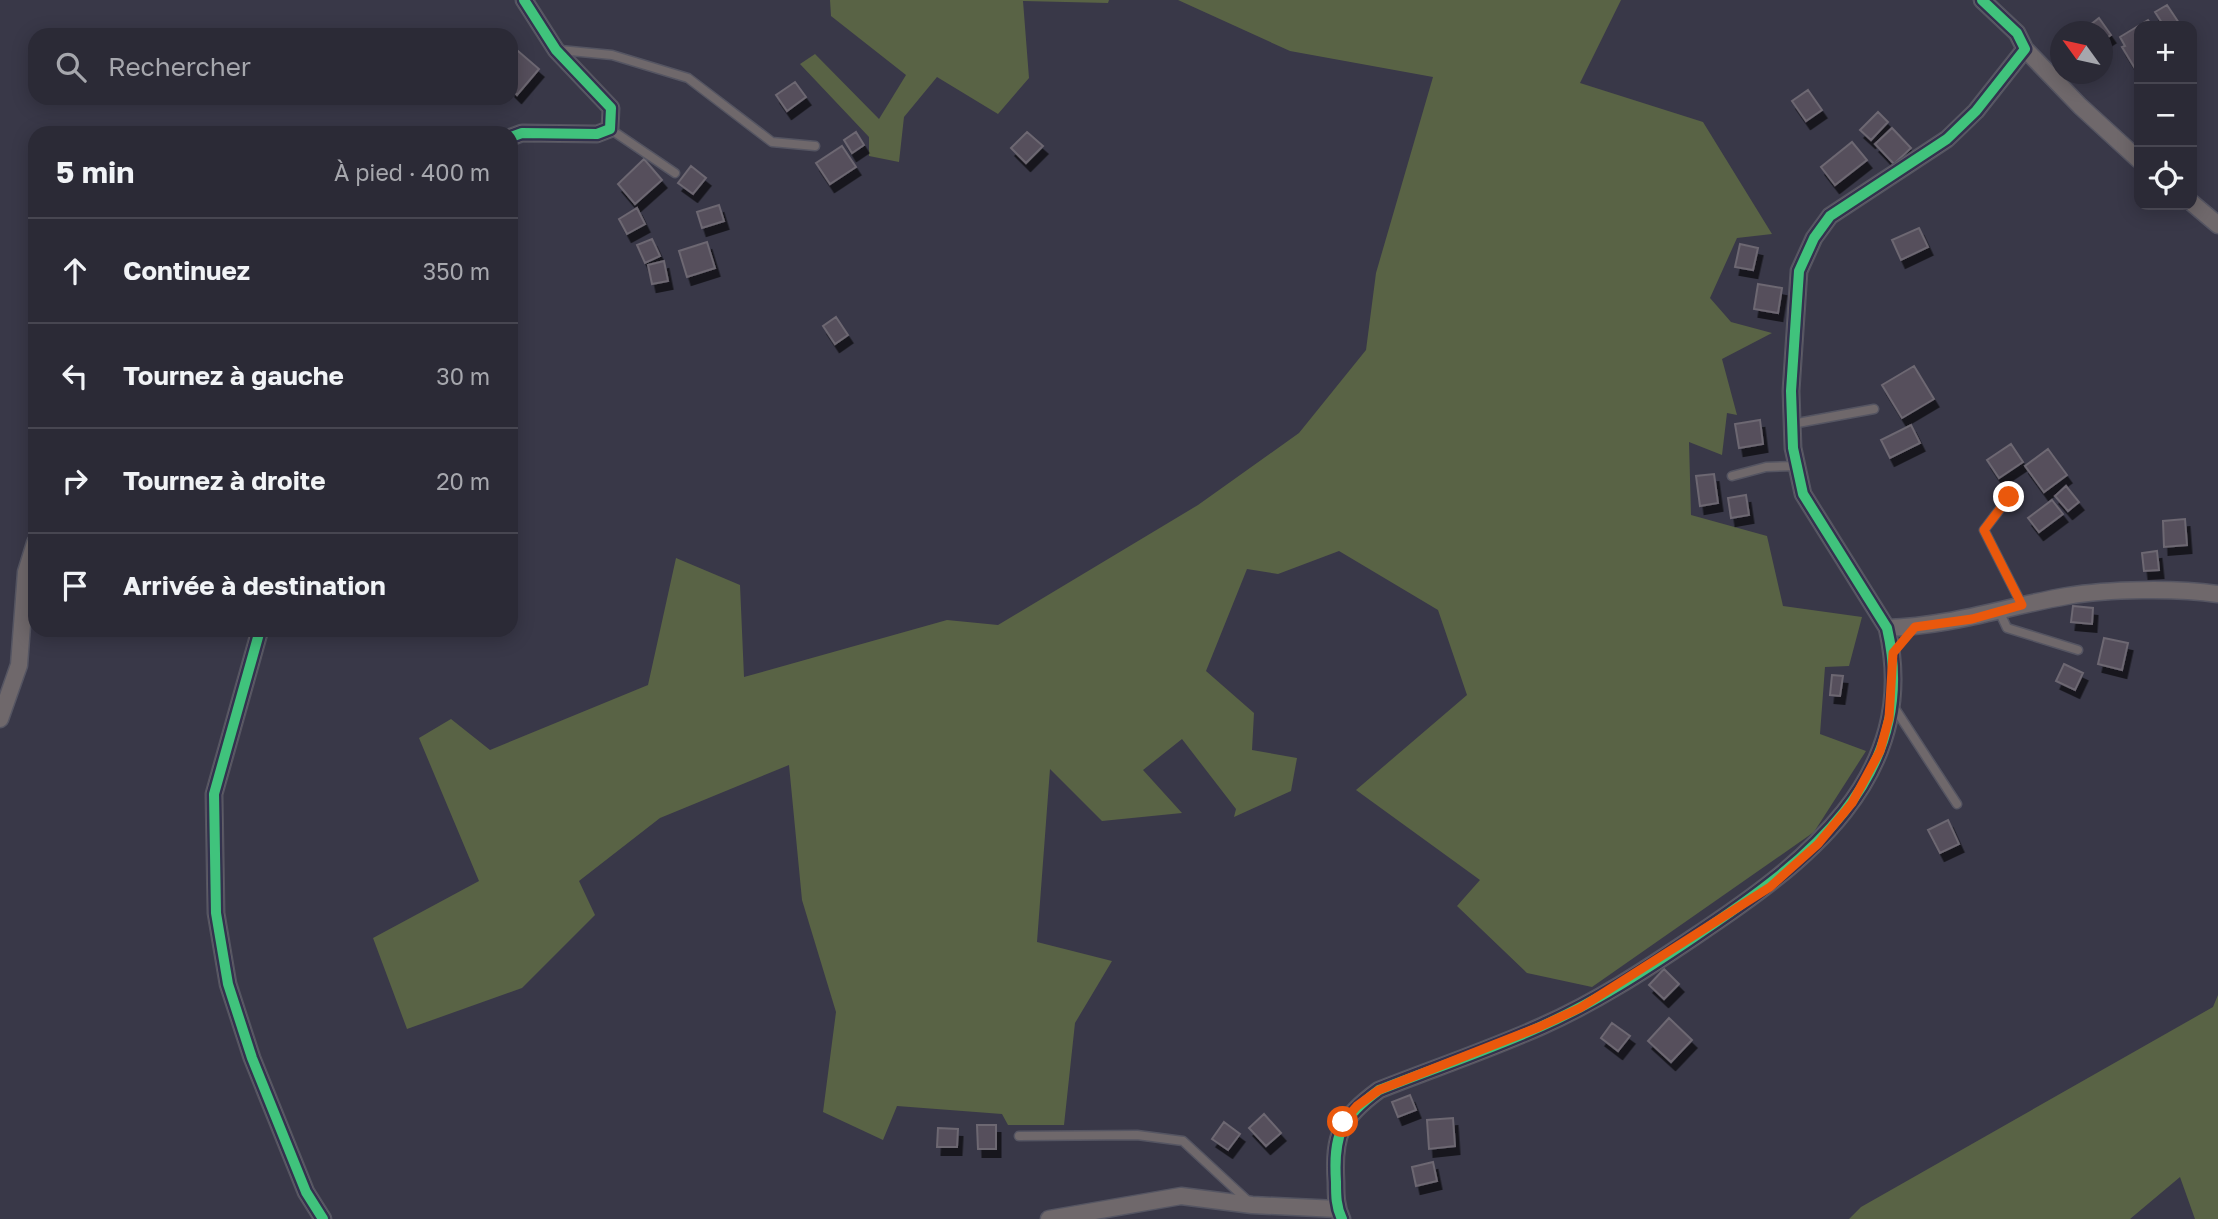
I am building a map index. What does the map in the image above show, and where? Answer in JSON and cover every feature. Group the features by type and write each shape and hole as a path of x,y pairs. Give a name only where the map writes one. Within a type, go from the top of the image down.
{"street":[{"path":"518,134 597,134 610,129 611,108 556,50 524,0"},
{"path":"1982,0 2017,33 2025,49 2080,106 2134,155"},
{"path":"1049,1219 1181,1196 1339,1214 1334,1153 1343,1122 1357,1106 1379,1090 1539,1027 1580,1008 1770,887 1818,844 1852,803 1880,751 1889,718 1893,653 1887,628 1803,494 1792,424 1793,335 1799,271 1814,238 1830,216 1947,139 1976,111 2025,49"},
{"path":"2197,207 2218,225"},
{"path":"0,719 19,665 28,566"},
{"path":"1887,628 1915,627 2000,613 2022,605 2071,595 2159,591 2218,594"},
{"path":"1893,653 1915,627"},
{"path":"258,637 214,794 216,913 228,985 252,1058 306,1192 323,1219"}],"lane":[{"path":"556,50 612,55 688,78 772,142 815,146"},
{"path":"610,129 675,173"},
{"path":"1792,424 1874,410"},
{"path":"1732,476 1766,467 1797,466"},
{"path":"2009,497 1984,530 2022,605"},
{"path":"2000,613 2007,628 2078,650"},
{"path":"1890,701 1957,804"},
{"path":"1019,1136 1137,1135 1183,1141 1252,1205"}],"green space":[{"path":"830,0 1109,0 1108,3 1023,1 1029,78 998,114 937,77 904,117 899,162 869,156 869,137 800,64 815,54 879,119 906,75 831,16"},
{"path":"1178,0 1621,0 1580,83 1703,122 1772,234 1737,238 1710,298 1731,322 1772,333 1722,359 1737,415 1727,413 1722,455 1689,442 1691,515 1767,536 1783,606 1862,617 1849,666 1825,667 1820,734 1866,751 1814,832 1592,987 1527,973 1457,906 1480,880 1356,790 1467,695 1438,610 1339,551 1278,574 1247,569 1206,671 1254,713 1252,750 1297,758 1291,791 1234,817 1236,809 1182,739 1143,770 1182,813 1102,821 1050,769 1037,942 1112,961 1075,1023 1064,1125 1008,1125 1002,1114 897,1106 883,1140 823,1112 836,1012 802,900 789,765 660,818 579,881 595,915 522,988 407,1029 373,938 479,881 419,738 451,719 490,750 648,685 676,558 740,585 744,677 947,620 998,625 1198,505 1299,433 1366,350 1376,273 1433,77 1290,51"},
{"path":"2218,995 2218,1219 2195,1219 2180,1177 2130,1219 1849,1219 1861,1207 2213,1007"}],"building":[{"path":"2167,5 2178,21 2161,21 2155,12"},
{"path":"2134,28 2134,67 2122,47 2125,46 2120,37"},
{"path":"518,51 539,69 518,94"},
{"path":"795,82 806,97 787,111 776,95"},
{"path":"1808,90 1822,110 1806,121 1792,101"},
{"path":"1878,112 1888,122 1871,140 1860,130"},
{"path":"1892,128 1911,148 1894,164 1875,144"},
{"path":"856,132 864,145 852,153 844,140"},
{"path":"1027,132 1043,146 1026,163 1011,148"},
{"path":"1852,142 1867,160 1835,185 1821,167"},
{"path":"842,146 856,167 830,184 816,163"},
{"path":"644,159 662,180 635,204 618,184"},
{"path":"691,166 706,178 693,194 678,183"},
{"path":"719,205 724,221 702,228 697,212"},
{"path":"637,208 645,224 627,234 619,219"},
{"path":"1919,228 1928,247 1901,260 1892,240"},
{"path":"652,239 660,256 645,263 637,245"},
{"path":"707,242 715,268 687,277 679,251"},
{"path":"1740,244 1758,248 1753,270 1735,267"},
{"path":"664,261 668,281 652,284 648,265"},
{"path":"1758,284 1782,288 1778,313 1754,309"},
{"path":"836,317 848,335 835,344 823,326"},
{"path":"1914,366 1934,399 1902,418 1882,385"},
{"path":"1760,420 1763,444 1739,448 1735,424"},
{"path":"1911,425 1920,443 1890,458 1881,440"},
{"path":"2011,444 2023,462 1999,478 1987,460"},
{"path":"2048,449 2067,475 2044,492 2025,466"},
{"path":"1714,474 1718,503 1700,506 1696,476"},
{"path":"2066,486 2079,502 2068,511 2055,496"},
{"path":"1746,495 1749,515 1731,518 1728,498"},
{"path":"2052,500 2063,514 2039,532 2028,518"},
{"path":"2185,519 2187,545 2164,547 2163,521"},
{"path":"2157,551 2159,570 2144,571 2142,553"},
{"path":"2073,606 2093,608 2092,624 2071,622"},
{"path":"2104,638 2128,643 2122,670 2098,664"},
{"path":"2064,664 2083,673 2075,690 2056,681"},
{"path":"1832,675 1843,676 1840,696 1830,695"},
{"path":"1948,820 1959,844 1940,853 1928,830"},
{"path":"1664,969 1679,984 1664,999 1649,985"},
{"path":"1669,1018 1692,1040 1671,1062 1648,1041"},
{"path":"1612,1023 1630,1036 1618,1051 1601,1038"},
{"path":"1410,1095 1416,1110 1398,1117 1392,1102"},
{"path":"1264,1114 1281,1133 1266,1146 1249,1128"},
{"path":"1453,1118 1455,1146 1429,1149 1427,1120"},
{"path":"1224,1122 1240,1134 1228,1150 1212,1139"},
{"path":"977,1125 996,1125 996,1149 978,1149"},
{"path":"938,1128 958,1129 957,1147 937,1147"},
{"path":"1433,1162 1437,1181 1416,1186 1412,1167"}],"cycle path":[{"path":"518,134 597,134 610,129 611,108 556,50 524,0"},
{"path":"1342,1219 1336,1192 1338,1139 1348,1119 1366,1100 1379,1090 1562,1017 1657,961 1735,909 1812,847 1844,812 1870,773 1887,729 1893,681 1887,628 1803,494 1793,448 1791,391 1799,271 1814,238 1830,216 1947,139 1976,111 2025,49 2017,33 1982,0"},
{"path":"258,637 214,794 216,913 228,984 252,1058 306,1192 323,1219"}],"route":[{"path":"1343,1122 1357,1106 1379,1090 1539,1027 1580,1008 1660,960 1770,887 1818,844 1852,803 1880,751 1889,718 1893,653 1915,627 1972,619 2022,605 1984,530 2009,497"}]}
